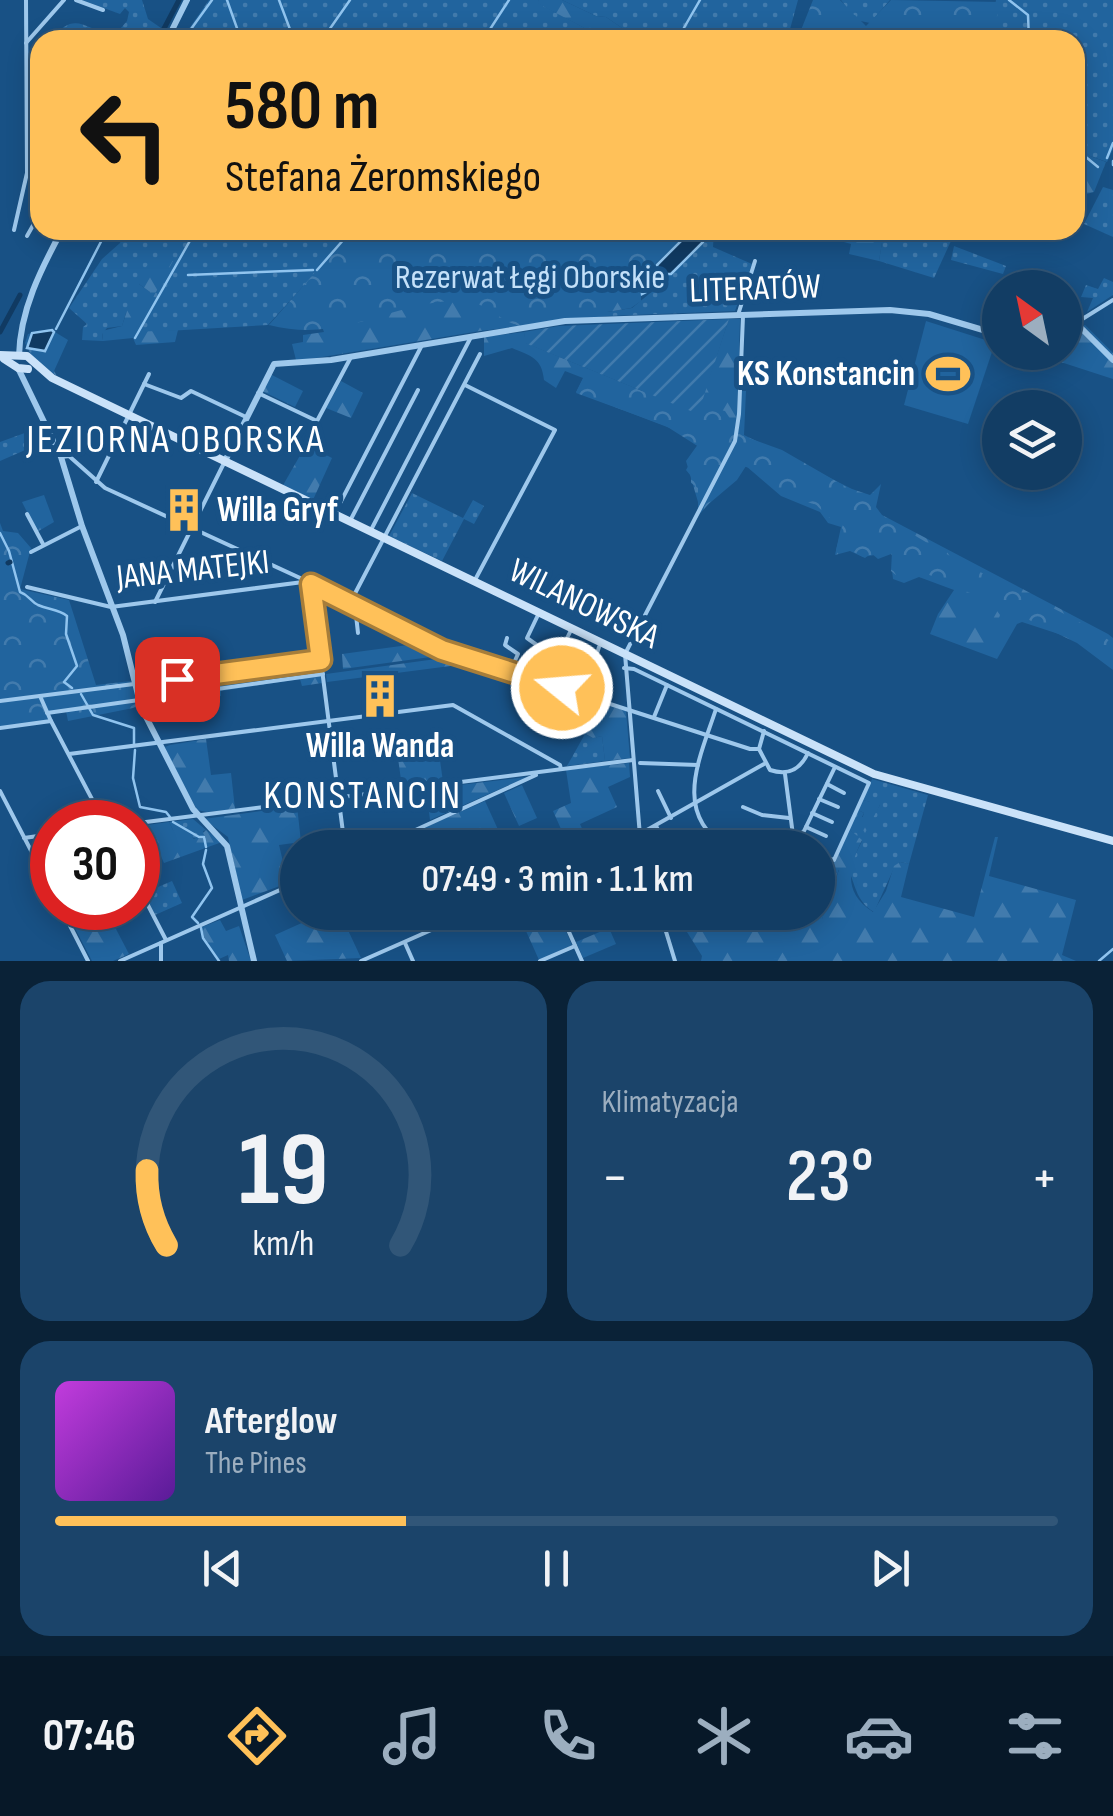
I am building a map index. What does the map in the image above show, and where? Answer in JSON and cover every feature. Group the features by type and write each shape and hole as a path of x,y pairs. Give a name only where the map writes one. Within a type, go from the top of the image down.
{"main road":[{"name":"WILANOWSKA","path":"0,356 22,361 349,523 882,778 1113,841"}],"street":[{"path":"14,230 28,173 26,0"},
{"path":"37,30 64,0"},
{"path":"76,0 103,10"},
{"path":"173,30 187,0"},
{"path":"26,43 30,38"},
{"path":"27,236 30,231"},
{"path":"57,240 37,276 21,334 26,384 61,456 113,607 139,700 197,816 226,846 254,961"},
{"path":"637,830 625,654 735,441 741,315 755,261"},
{"path":"1082,319 1113,300"},
{"name":"LITERATÓW","path":"258,393 272,365 564,321 903,311 982,329"},
{"path":"1082,329 1113,360"},
{"path":"370,532 471,336"},
{"path":"333,515 422,344"},
{"path":"358,633 353,604 480,354"},
{"path":"156,602 258,393 317,421 351,356"},
{"path":"96,482 150,374"},
{"path":"144,384 181,398 191,390 246,418"},
{"path":"464,385 554,430 474,580"},
{"path":"349,523 418,390"},
{"path":"61,456 73,459 96,482 442,650 750,750 759,749"},
{"path":"27,514 42,544"},
{"path":"31,552 82,526"},
{"path":"309,583 343,830"},
{"name":"JANA MATEJKI","path":"27,587 113,607 309,583"},
{"path":"528,677 541,648 528,638 539,613"},
{"path":"562,688 573,664 560,653 571,628"},
{"path":"507,638 505,645 518,654 510,672"},
{"path":"598,698 606,680 592,670 599,647"},
{"path":"0,701 321,660"},
{"path":"624,668 634,669 869,782 835,858"},
{"path":"47,713 323,674"},
{"path":"654,717 667,685"},
{"path":"40,696 93,800"},
{"path":"69,754 453,705 561,769"},
{"path":"707,830 694,805 693,791 716,709"},
{"path":"0,728 51,722"},
{"path":"764,731 759,749 770,770 785,773 798,768 808,753"},
{"path":"160,820 633,760"},
{"path":"640,762 698,765"},
{"path":"650,830 764,764"},
{"path":"805,830 835,766"},
{"path":"415,830 539,772"},
{"path":"785,773 793,830"},
{"path":"826,784 844,792"},
{"path":"0,791 30,850"},
{"path":"658,791 671,818"},
{"path":"819,799 838,807"},
{"path":"743,807 762,816 789,818"},
{"path":"812,813 832,822"},
{"path":"656,826 658,830"},
{"path":"806,827 813,830"},
{"path":"24,838 30,837"},
{"path":"120,961 280,890"},
{"path":"72,930 88,961"},
{"path":"158,930 163,942 161,961"},
{"path":"362,961 431,930"},
{"path":"567,930 582,961"},
{"path":"665,930 673,960"},
{"path":"404,942 413,961"},
{"path":"540,961 574,946"}],"green space":[{"path":"82,0 142,0 148,19 161,28 119,30 129,12 125,8 120,14"},
{"path":"209,0 539,0 538,3 588,30 188,30"},
{"path":"562,0 798,0 790,30 642,30 622,28 606,17"},
{"path":"562,0 606,17 622,28 641,30 588,30 537,3"},
{"path":"813,0 840,0 866,26 891,0 1000,2 994,30 801,30"},
{"path":"841,0 890,0 870,23 856,20"},
{"path":"996,0 1113,0 1113,149 1107,162 1085,152 1085,30 991,30"},
{"path":"73,23 96,30 60,30"},
{"path":"1085,152 1106,162 1094,192 1085,194"},
{"path":"1103,187 1113,190 1113,237 1085,222"},
{"name":"Rezerwat Łęgi Oborskie","path":"343,240 681,240 639,279 639,298 630,292 610,291 606,316 521,326 465,301 416,306 322,329 269,325"},
{"path":"345,240 268,325 133,333 172,261 153,264 139,284 150,292 150,298 126,313 122,326 107,328 102,334 103,341 82,340 87,324 69,308 102,259 120,243"},
{"path":"699,240 713,240 713,247 752,264 735,311 607,316 607,312 632,308 660,285 661,274 668,276"},
{"path":"837,240 882,240 879,261 849,254 851,244"},
{"path":"882,240 951,240 934,278 879,261"},
{"path":"954,246 1006,266 1004,270 988,270 951,260"},
{"path":"161,257 173,261 134,332 178,330 175,342 136,345 133,338 103,341 102,331 122,326 133,302 150,298 150,292 139,284 140,279 146,267"},
{"path":"641,274 641,301 631,308 607,312 607,316 480,331 310,359 296,360 292,344 303,342 303,335 324,332 306,284"},
{"path":"1104,278 1113,282 1113,295 1087,312 1093,298 1082,297 1086,285 1098,289"},
{"path":"729,319 740,319 737,423 698,502 686,461 701,440 576,392 583,378 565,371 556,388 544,380 541,367 525,353 512,348 484,356 484,337 524,332 526,343 697,414"},
{"path":"729,319 698,414 525,343 524,332 559,326"},
{"name":"KS Konstancin","path":"926,321 982,339 982,370 986,370 968,424 904,405"},
{"path":"1082,326 1113,353 1113,379 1082,369"},
{"path":"50,329 68,340 54,371 57,376 34,361 25,343 28,334"},
{"path":"588,369 642,391 725,411 741,435 782,450 874,503 871,509 931,545 1113,643 1113,670 1077,643 1025,618 1015,619 999,640 993,636 1000,615 992,604 925,573 902,580 891,571 892,552 863,557 848,549 839,553 836,550 843,524 816,505 782,493 750,468 742,466 698,516 698,488 691,483 686,470 699,447 666,426 576,393"},
{"path":"270,374 303,391 295,407 262,391"},
{"path":"341,381 363,393 351,418 326,408"},
{"path":"741,391 746,391 744,435 852,489 870,495 881,484 876,507 882,515 1108,634 1113,638 1113,668 1074,639 1022,622 1017,624 997,659 930,634 954,590 919,577 904,583 893,579 896,560 891,554 878,559 871,553 865,558 850,551 835,555 841,527 828,523 820,512 781,496 746,466 737,480 705,507 738,437"},
{"path":"33,430 39,444 0,461 0,442"},
{"path":"306,445 332,458 312,502 282,487"},
{"path":"412,493 463,518 473,500 484,506 474,524 464,519 442,561 389,536"},
{"path":"44,495 54,522 37,532 22,502"},
{"path":"0,523 3,531 18,533 31,548 20,589 69,600 96,685 131,681 138,707 68,721 66,711 49,714 52,720 0,727"},
{"path":"423,643 445,655 343,669 342,654"},
{"path":"459,659 458,665 327,682 326,674"},
{"path":"316,662 321,673 144,698 141,689 161,682"},
{"path":"321,675 322,683 302,686 300,679 221,691 221,696 143,706 144,700"},
{"path":"538,683 626,711 630,758 605,761 602,736 593,738 528,702"},
{"path":"585,734 593,738 602,736 605,761 567,766"},
{"path":"206,739 211,775 231,773 235,809 197,810 165,747"},
{"path":"438,746 443,782 402,787 397,751"},
{"path":"629,763 630,777 608,787 617,807 580,824 583,830 561,830 553,811 571,803 566,770"},
{"path":"527,777 430,820 426,789"},
{"path":"872,779 928,795 909,864 900,862 895,866 874,912 860,898 848,869 862,841 849,829 858,810 864,813 862,817 873,816 880,805 863,800"},
{"path":"522,785 537,818 519,826 504,793"},
{"path":"877,799 880,805 865,833 860,825 864,813 858,810 863,800"},
{"path":"485,801 498,830 419,830"},
{"path":"297,806 300,830 280,830 280,886 242,900 228,837 204,819"},
{"path":"193,819 206,830 206,838 196,839 173,830 169,822"},
{"path":"169,822 173,830 185,831 194,839 206,838 206,830 222,842 164,863 160,854 160,823"},
{"path":"849,829 862,840 852,869 852,888 873,912 886,891 894,866 900,862 909,864 901,897 974,917 998,837 989,876 1076,900 1062,955 1076,961 701,961 687,930 835,930 835,882 839,870 835,859"},
{"path":"172,881 182,903 160,913 160,886"},
{"path":"220,920 226,931 239,926 251,961 229,961 228,955 219,959 202,927"},
{"path":"76,930 116,930 129,954 113,961 92,961"},
{"path":"286,930 348,930 361,958 287,961 275,935"},
{"path":"526,930 565,930 572,945 539,960"},
{"path":"610,930 616,944 583,958 576,942"}],"shaded area":[{"path":"682,240 704,240 671,274 661,274 660,285 642,294 640,278 651,270 659,273 657,265"},
{"path":"52,330 45,351 27,348 32,333"}],"waterway":[{"path":"163,30 179,0"},
{"path":"190,30 212,0"},
{"path":"227,0 238,30"},
{"path":"279,0 290,30"},
{"path":"329,30 350,0"},
{"path":"490,30 509,0"},
{"path":"683,30 700,0"},
{"path":"1009,0 1028,15 1029,30"},
{"path":"1107,158 1113,143"},
{"path":"1085,156 1098,167"},
{"path":"56,329 102,240"},
{"path":"135,338 190,240"},
{"path":"317,270 343,240"},
{"path":"188,275 313,270"},
{"path":"0,332 20,295"},
{"path":"0,533 20,592 38,605 67,616 66,634 77,666 64,682 72,688"},
{"path":"81,694 93,715 134,728 134,744"},
{"path":"135,750 133,778 140,807 166,812 170,817"},
{"path":"173,822 204,837 206,847"},
{"path":"198,923 192,917 212,888 203,864 206,850"},
{"path":"201,928 203,938 219,961"},
{"path":"1099,961 1113,949"}],"place":[{"name":"KS Konstancin","path":"948,374"},
{"name":"Willa Gryf","path":"184,510"},
{"name":"Willa Wanda","path":"380,696"}],"district":[{"name":"JEZIORNA OBORSKA","path":"176,440"},
{"name":"KONSTANCIN","path":"363,796"}],"route":[{"path":"177,679 321,660 311,584 442,650 562,688"}]}
